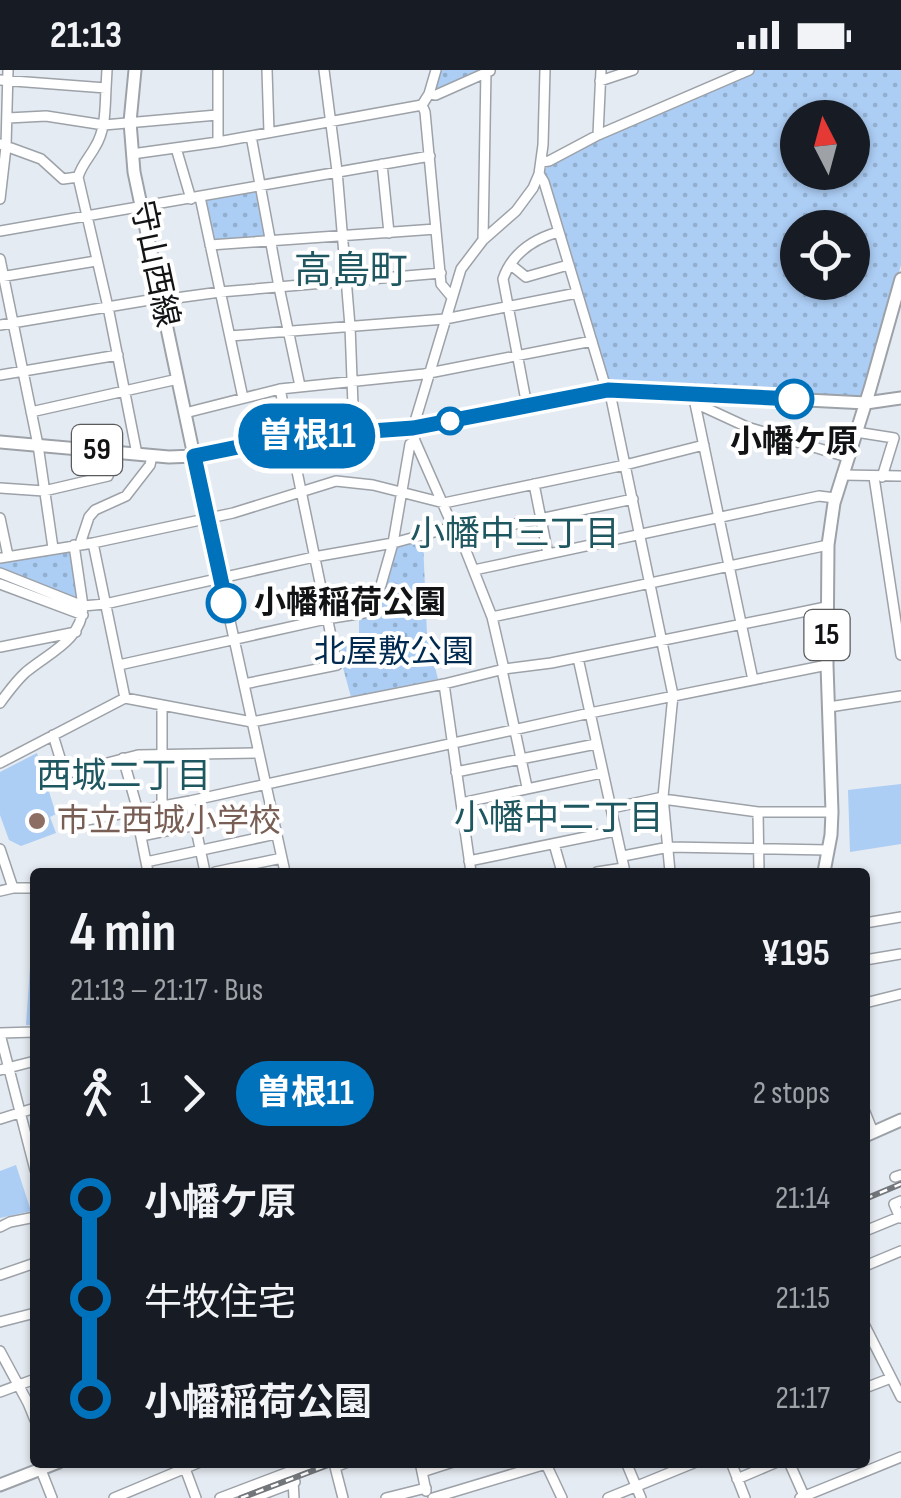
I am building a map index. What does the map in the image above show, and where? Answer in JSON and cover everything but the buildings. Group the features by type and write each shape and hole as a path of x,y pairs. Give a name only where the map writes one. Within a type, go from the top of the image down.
{"main road":[{"name":"守山西線","path":"135,70 130,122 132,154 194,456"},
{"name":"15","path":"825,868 832,812 828,545 835,498 901,279"},
{"name":"59","path":"0,442 152,456 194,456 288,437 354,432 414,434 608,390 694,399 866,403 901,398"},
{"path":"870,1134 901,1120"},
{"path":"0,1486 44,1468"}],"street":[{"path":"107,70 104,125 78,177 137,454"},
{"path":"203,70 217,72 218,142"},
{"path":"267,70 269,132"},
{"path":"324,70 347,281 354,432"},
{"path":"119,665 364,613 381,585 393,543 410,444 451,296 465,263 516,211 538,174 546,70"},
{"path":"598,135 600,76 633,70"},
{"path":"541,162 749,70"},
{"path":"428,94 436,95 488,71 484,240"},
{"path":"422,105 432,72"},
{"path":"0,199 8,118 5,76 106,88"},
{"path":"132,154 422,105"},
{"path":"422,105 441,284 451,296"},
{"path":"8,118 46,116 104,125 217,115"},
{"path":"251,136 300,386"},
{"path":"3,145 41,160 63,180 78,177"},
{"path":"176,148 210,245 243,398"},
{"path":"0,230 430,156"},
{"path":"382,164 389,232"},
{"path":"538,174 544,182 608,390 674,696 663,798 670,868"},
{"path":"210,245 436,229"},
{"path":"527,406 503,279 536,238 558,232"},
{"path":"0,259 32,412 53,548"},
{"path":"2,277 96,261"},
{"path":"511,265 526,277 568,265"},
{"path":"0,325 220,292 440,273"},
{"path":"230,336 445,319 577,293"},
{"path":"185,413 280,388 429,374 592,341"},
{"path":"0,375 118,355"},
{"path":"32,412 178,379"},
{"path":"244,684 337,666 280,388"},
{"path":"694,399 753,680"},
{"path":"694,399 748,427 847,456"},
{"path":"856,432 894,438 878,477 896,591 901,655"},
{"path":"414,434 492,616 528,787"},
{"path":"0,518 4,557 93,543 233,513 336,481 354,481 444,504 704,445"},
{"path":"0,488 44,491 108,476 116,452"},
{"path":"0,703 24,673 76,632 83,610 77,545 89,517 95,510 126,496 150,465 152,456"},
{"path":"194,456 284,868"},
{"path":"842,475 901,476"},
{"path":"534,484 548,554"},
{"path":"474,570 818,496 835,498"},
{"path":"0,584 83,610 314,558 633,499"},
{"path":"93,543 125,698"},
{"path":"492,616 828,545"},
{"path":"0,573 83,610"},
{"path":"0,764 125,698 252,722 826,607"},
{"path":"0,647 76,632"},
{"path":"578,658 624,866 669,848 828,850"},
{"path":"76,822 827,665"},
{"path":"444,684 470,867 615,831"},
{"path":"829,707 901,696"},
{"path":"162,704 162,807"},
{"path":"53,735 65,774 138,755 259,753"},
{"path":"456,772 596,744"},
{"path":"123,758 147,867 200,850 276,834"},
{"path":"461,803 602,773"},
{"path":"612,808 663,798 758,812 832,812"},
{"path":"190,801 204,868"},
{"path":"141,836 271,810"},
{"path":"758,812 759,868"},
{"path":"554,844 561,868"},
{"path":"0,849 13,888"},
{"path":"234,868 282,858"},
{"path":"0,891 30,888"},
{"path":"870,922 901,917"},
{"path":"870,959 901,954"},
{"path":"870,1002 901,994"},
{"path":"30,1032 0,1034 4,1069 30,1140"},
{"path":"4,1069 30,1062"},
{"path":"0,1119 30,1109"},
{"path":"870,1229 900,1219 894,1204 901,1201"},
{"path":"0,1227 30,1218"},
{"path":"870,1264 901,1250"},
{"path":"0,1275 30,1266"},
{"path":"0,1322 30,1315"},
{"path":"870,1339 901,1398"},
{"path":"0,1350 30,1409"},
{"path":"870,1386 891,1378"},
{"path":"0,1392 30,1382"},
{"path":"790,1468 803,1498 901,1457"},
{"path":"51,1468 52,1498"},
{"path":"114,1498 178,1468"},
{"path":"185,1468 196,1498"},
{"path":"220,1498 288,1468"},
{"path":"293,1468 294,1498"},
{"path":"335,1468 343,1498"},
{"path":"421,1468 429,1495"},
{"path":"386,1498 429,1495 528,1468"},
{"path":"548,1468 562,1498"},
{"path":"628,1468 641,1498"},
{"path":"608,1498 682,1468"},
{"path":"733,1468 745,1498"},
{"path":"737,1479 764,1468"},
{"path":"852,1468 855,1476"},
{"path":"253,1498 295,1482"}],"green space":[{"path":"441,70 479,70 438,89 435,86"},
{"path":"756,70 901,70 901,265 863,396 607,383 544,173 548,164 613,131"},
{"path":"258,192 263,239 212,240 205,198"},
{"name":"北屋敷公園","path":"423,541 427,635 438,679 351,697 337,646 359,642 359,617 368,616 387,585 397,547"},
{"path":"73,549 80,600 0,572 0,561"},
{"path":"37,753 56,814 50,817 56,833 21,846 9,840 0,815 0,772"},
{"path":"901,784 901,844 850,852 848,790"},
{"path":"30,967 30,1025 26,1025"},
{"path":"16,1165 30,1211 0,1218 0,1171"}],"waterway":[{"path":"0,579 21,587"}],"railway":[{"path":"870,1197 901,1184"},
{"path":"241,1498 320,1468"}],"bus line":[{"name":"曽根11","path":"226,603 194,456 288,437 413,428 608,390 794,399"}],"place":[{"name":"小幡ケ原","path":"794,399"},
{"name":"小幡稲荷公園","path":"226,603"},
{"name":"市立西城小学校","path":"37,821"}],"district":[{"name":"高島町","path":"351,271"},
{"name":"小幡中三丁目","path":"515,534"},
{"name":"西城二丁目","path":"124,776"},
{"name":"小幡中二丁目","path":"559,818"}]}
